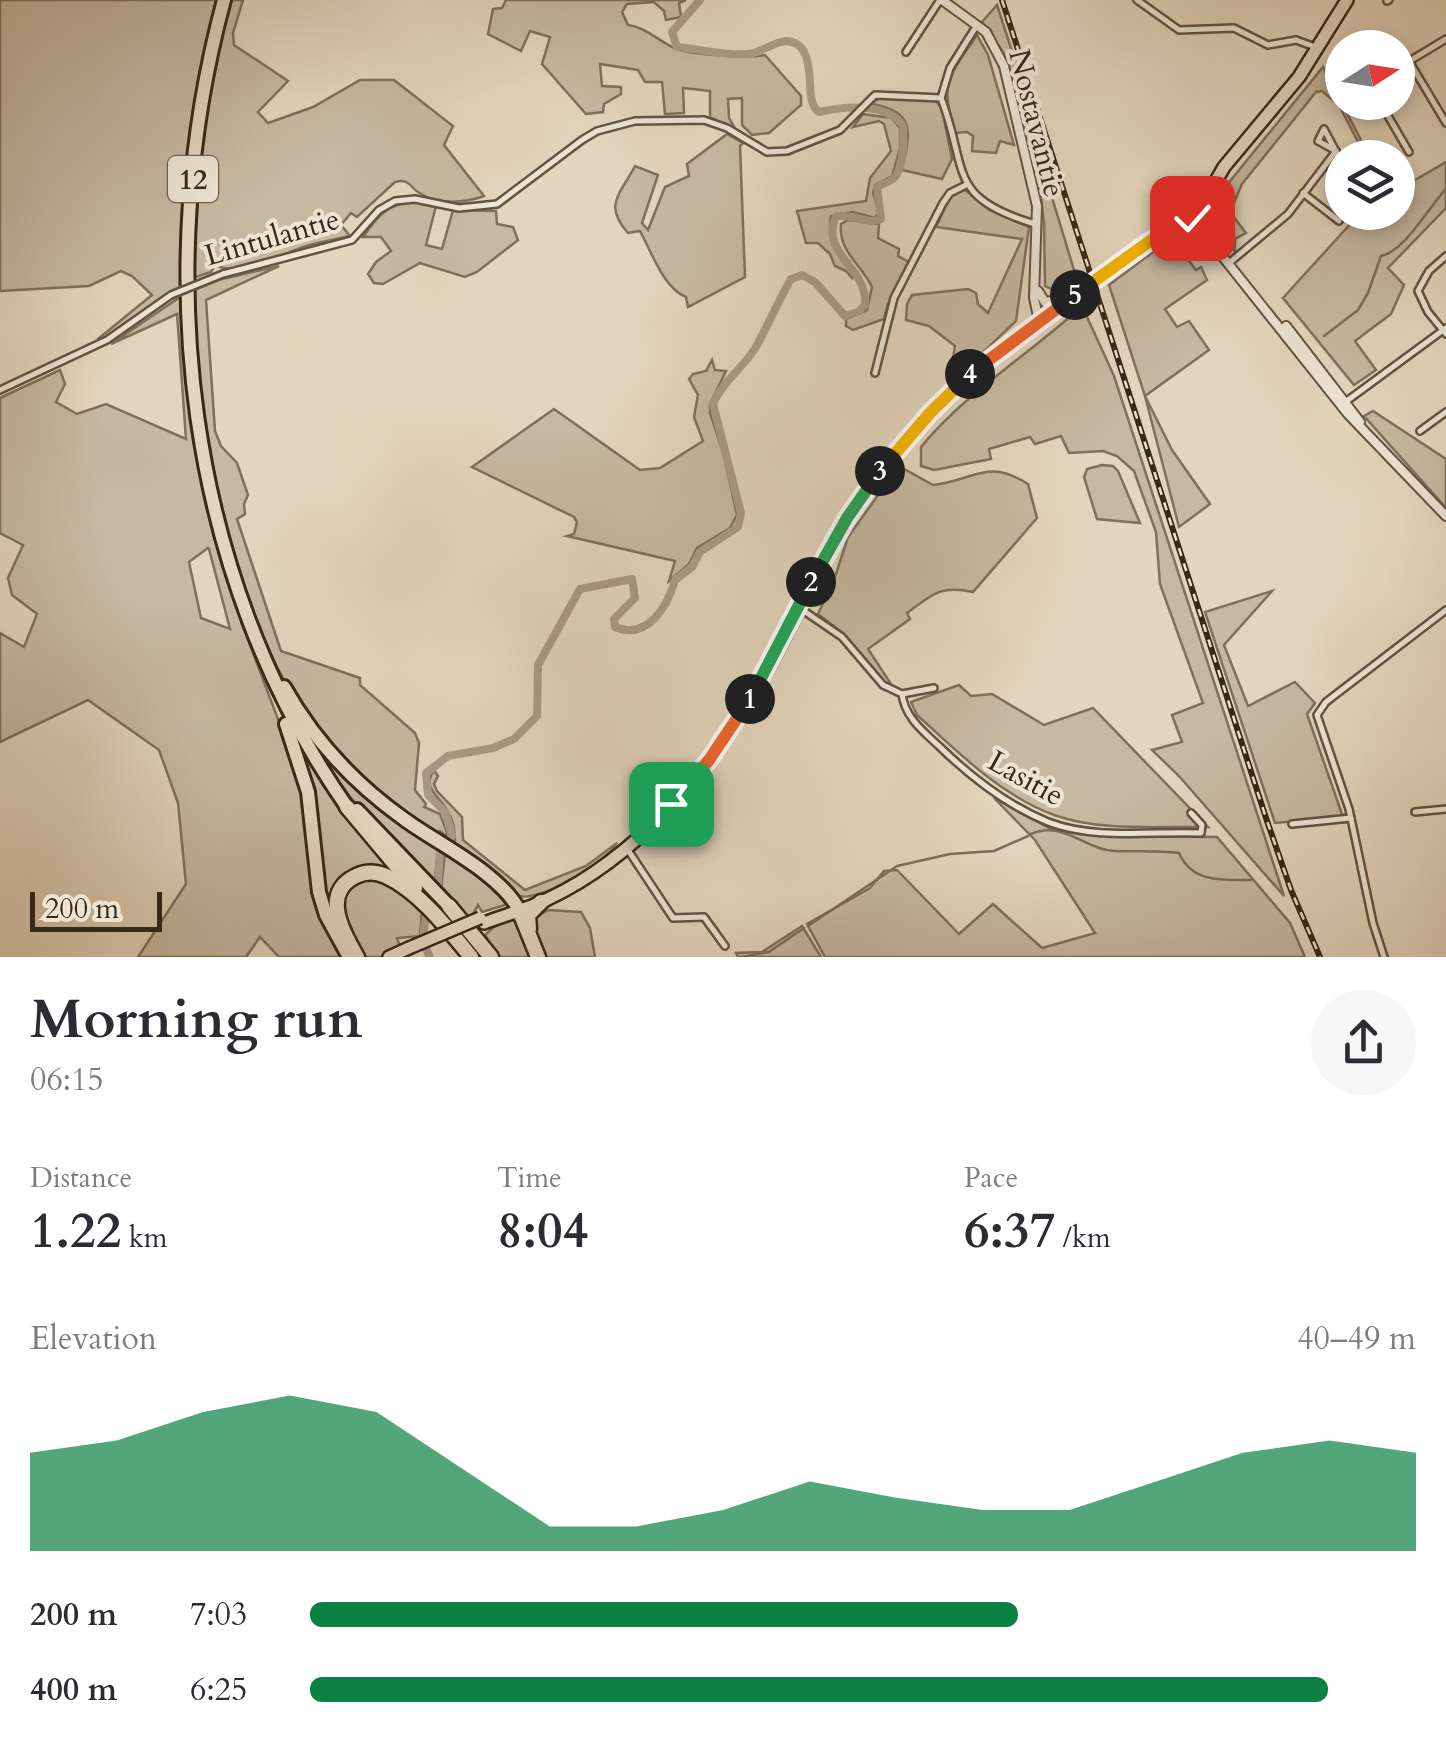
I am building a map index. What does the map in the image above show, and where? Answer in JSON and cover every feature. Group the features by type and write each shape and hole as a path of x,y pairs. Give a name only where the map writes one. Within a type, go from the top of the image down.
{"highway":[{"name":"12","path":"224,0 208,68 193,173 188,260 192,360 209,486 245,608 288,712 347,807 444,916 491,957"},
{"name":"12","path":"245,608 285,698 329,774 424,894"},
{"path":"245,608 276,672 320,741 370,792 502,886 518,908 538,957"},
{"path":"245,608 304,776 312,810 316,878 322,904 349,957"},
{"path":"357,957 337,914 338,896 347,882 361,874 381,874 424,894"},
{"path":"531,940 528,915 542,902"},
{"name":"12","path":"444,916 473,957"}],"main road":[{"path":"1201,197 1272,112 1347,0"},
{"path":"1191,213 1186,197 1201,197"},
{"path":"389,957 482,920 542,902 626,848 680,794 732,728 758,688 847,518 903,442 965,379 1042,318 1161,230 1191,213 1206,210 1201,197"},
{"path":"518,908 574,884"}],"street":[{"name":"Nostavantie","path":"941,0 978,24 993,42 1004,66 1034,187 1038,224 1035,313 1042,318"},
{"path":"906,52 941,0"},
{"path":"1137,0 1179,30 1234,28 1268,45 1296,40 1318,48"},
{"path":"978,24 950,68 941,98 956,162 973,195 993,209 1038,224"},
{"path":"1415,57 1446,38"},
{"path":"1415,71 1446,123"},
{"name":"Lintulantie","path":"0,390 108,340 171,295 223,274 352,240 379,210 395,201 414,199 459,208 497,204 597,132 634,121 704,120 727,128 767,152 788,151 840,130 881,92 941,98"},
{"path":"1230,262 1279,222 1325,165"},
{"path":"875,373 894,298 943,203 950,193 966,185"},
{"path":"1304,193 1325,210"},
{"path":"1191,213 1365,430 1446,516"},
{"path":"1344,403 1445,331 1428,312 1418,291 1429,271 1446,256"},
{"name":"Nostavantie","path":"1036,282 1042,318"},
{"path":"1038,296 1054,303 1075,294"},
{"path":"1420,431 1446,412"},
{"name":"Lasitie","path":"798,608 832,628 883,685 902,694 910,718 947,754 989,789 1050,823 1096,831 1201,834 1202,825 1190,813"},
{"path":"1384,957 1373,924 1351,818 1318,711 1446,610"},
{"path":"902,694 934,688"},
{"path":"1415,812 1446,809"},
{"path":"1292,824 1351,818"},
{"path":"626,848 673,918 704,918 724,946"}],"shaded area":[{"path":"0,0 218,0 192,141 184,284 99,342 152,295 132,276 121,271 89,286 0,291"},
{"path":"229,0 243,0 233,33 234,45 288,81 258,112 268,123 313,107 360,80 394,80 453,126 444,145 484,196 444,201 428,198 407,182 395,182 357,217 351,213 341,225 350,236 310,245 251,267 215,265 211,272 193,278 202,134"},
{"path":"506,0 686,0 679,3 681,17 666,20 664,11 654,2 627,4 622,12 628,25 677,49 765,55 801,96 801,105 769,133 752,135 742,125 742,98 728,99 729,118 736,130 710,117 710,91 683,88 684,113 665,114 662,82 645,82 638,70 600,64 602,86 621,87 621,94 604,104 603,112 586,114 542,64 550,37 530,31 521,51 488,34 493,9 502,8"},
{"path":"997,5 1037,128 1024,130 1004,54 982,22"},
{"path":"977,35 988,55 1014,145 1000,141 996,153 972,151 973,136 955,133 948,101 949,81"},
{"path":"1323,67 1325,93 1316,92 1242,184 1230,212 1246,233 1235,239 1235,252 1210,215 1213,202"},
{"path":"879,98 936,101 942,109 952,159 942,179 902,170 907,126 896,112 871,104"},
{"path":"863,114 891,118 900,128 900,148 892,176 875,185 873,193 879,211 875,218 853,212 831,216 832,241 855,273 852,278 835,266 830,254 818,243 806,243 797,211 866,201 870,178 891,151 884,124 879,121 853,127"},
{"path":"1347,120 1351,120 1361,140 1357,140"},
{"path":"727,134 743,143 740,146 745,277 688,307 686,297 665,278 640,231 628,233 621,223 616,215 616,200 635,166 658,175 642,223 648,230 665,187 689,176 687,164"},
{"path":"1034,138 1074,270 1083,272 1086,280 1066,290 1045,286 1044,223"},
{"path":"1446,162 1446,208 1388,268 1404,285 1391,314 1355,341 1376,370 1354,385 1283,298 1345,230 1415,230 1415,180"},
{"path":"963,188 989,210 1029,227 1016,321 954,380 950,377 955,346 929,326 906,320 907,304 912,295 968,289 976,293 978,304 988,313 1022,239 936,227 951,195"},
{"path":"416,201 436,206 426,245 442,249 453,210 496,211 497,224 513,227 518,240 465,277 420,263 383,284 374,283 368,274 391,251 381,237 363,237 385,212 398,204"},
{"path":"848,220 879,224 878,238 899,249 898,256 909,262 884,319 853,330 846,326 846,319 867,310 872,287 843,242 841,224"},
{"path":"1184,229 1189,233 1176,244 1196,270 1201,267 1207,280 1165,309 1177,327 1189,321 1209,350 1145,396 1109,285"},
{"path":"279,266 206,300 215,431 221,446 237,463 248,495 245,514 237,519 281,651 360,678 360,685 415,733 419,743 415,790 426,804 424,807 440,814 449,838 440,831 432,834 365,781 328,744 296,701 269,650 227,529 201,403 194,290 218,280"},
{"path":"183,295 218,540 242,624 304,788 312,872 343,957 279,957 260,937 246,957 138,957 186,884 178,803 159,750 88,700 0,742 0,633 24,647 37,614 12,595 8,578 23,545 0,533 0,398 60,370 65,384 56,402 77,414 106,404 186,439 177,314 111,344","holes":["208,548 230,629 201,618 189,562"]},
{"path":"1082,306 1114,376 1284,896 1152,750 1182,742 1172,715 1203,703 1160,584 1156,532 1134,471 1117,456 1103,451 1069,453 1061,436 1035,444 1030,437 989,449 991,459 934,470 921,466 921,447 939,427"},
{"path":"712,360 715,370 726,371 710,404 710,413 737,515 730,528 697,548 689,564 669,581 675,561 567,536 574,534 574,517 472,467 554,409 640,470 660,468 703,441 694,417 698,395 689,379 706,371"},
{"path":"1145,396 1172,450 1210,504 1179,527"},
{"path":"1373,411 1446,459 1446,508 1364,416"},
{"path":"1102,465 1118,471 1140,523 1097,519 1084,477 1087,469"},
{"path":"899,466 933,485 981,473 1014,476 1028,484 1037,518 973,592 952,590 931,596 907,613 910,619 868,649 891,684 885,683 845,635 818,614 848,537"},
{"path":"1272,591 1224,645 1248,706 1295,682 1315,703 1307,714 1343,817 1275,823 1205,612"},
{"path":"959,685 971,696 992,694 1044,725 1093,708 1208,827 1091,824 1054,815 1016,796 917,715 911,702"},
{"path":"303,721 388,813 438,849 435,878 428,877 351,798"},
{"path":"296,739 398,877 354,874 329,915"},
{"path":"434,770 438,776 434,784 437,791 462,817 463,840 525,890 586,866 617,843 600,860 555,888 540,894 517,895 455,848 451,818 431,788"},
{"path":"994,798 1051,829 1102,836 1217,837 1290,923 1305,957 825,957 807,924 870,888 884,871 897,870 959,934 993,904 1042,948 1095,933 1035,840"},
{"path":"445,853 498,887 508,904 482,912 478,905 466,919 441,889"},
{"path":"381,876 422,909 420,936 397,938 400,947 381,957 361,957 344,920 341,899 350,884"},
{"path":"548,910 581,912 590,928 595,957 542,957 532,930 535,918"},
{"path":"509,920 518,921 532,957 499,957 485,935"},
{"path":"802,926 821,957 738,957 736,953 762,952"}],"waterway":[{"path":"437,895 440,853 452,836 446,813 428,795 426,773 448,756 493,748 514,739 537,716 538,665 580,589 632,579 635,598 614,619 615,627 637,629 662,610 675,580 692,567 700,552 738,527 741,513 713,404 752,353 791,279 802,275 815,282 845,316 865,305 859,280 838,251 832,229 836,216 881,219 877,187 897,175 903,126 896,118 876,109 853,107 819,112 812,102 805,54 792,42 748,54 677,47 672,32 700,0"},
{"path":"1324,336 1358,310 1381,256 1407,238 1446,189"},
{"path":"1031,834 1064,833 1115,851 1179,853 1200,875 1251,880"},
{"path":"808,926 897,866 950,854 994,851 1028,836"},
{"path":"430,957 424,932 432,908"},
{"path":"742,957 769,952 804,928"}],"railway":[{"path":"1002,0 1266,818 1320,957"}],"route":[{"path":"671,804 709,760 758,688 834,540 903,442 952,391 1010,342 1161,230 1186,215 1192,218"}]}
